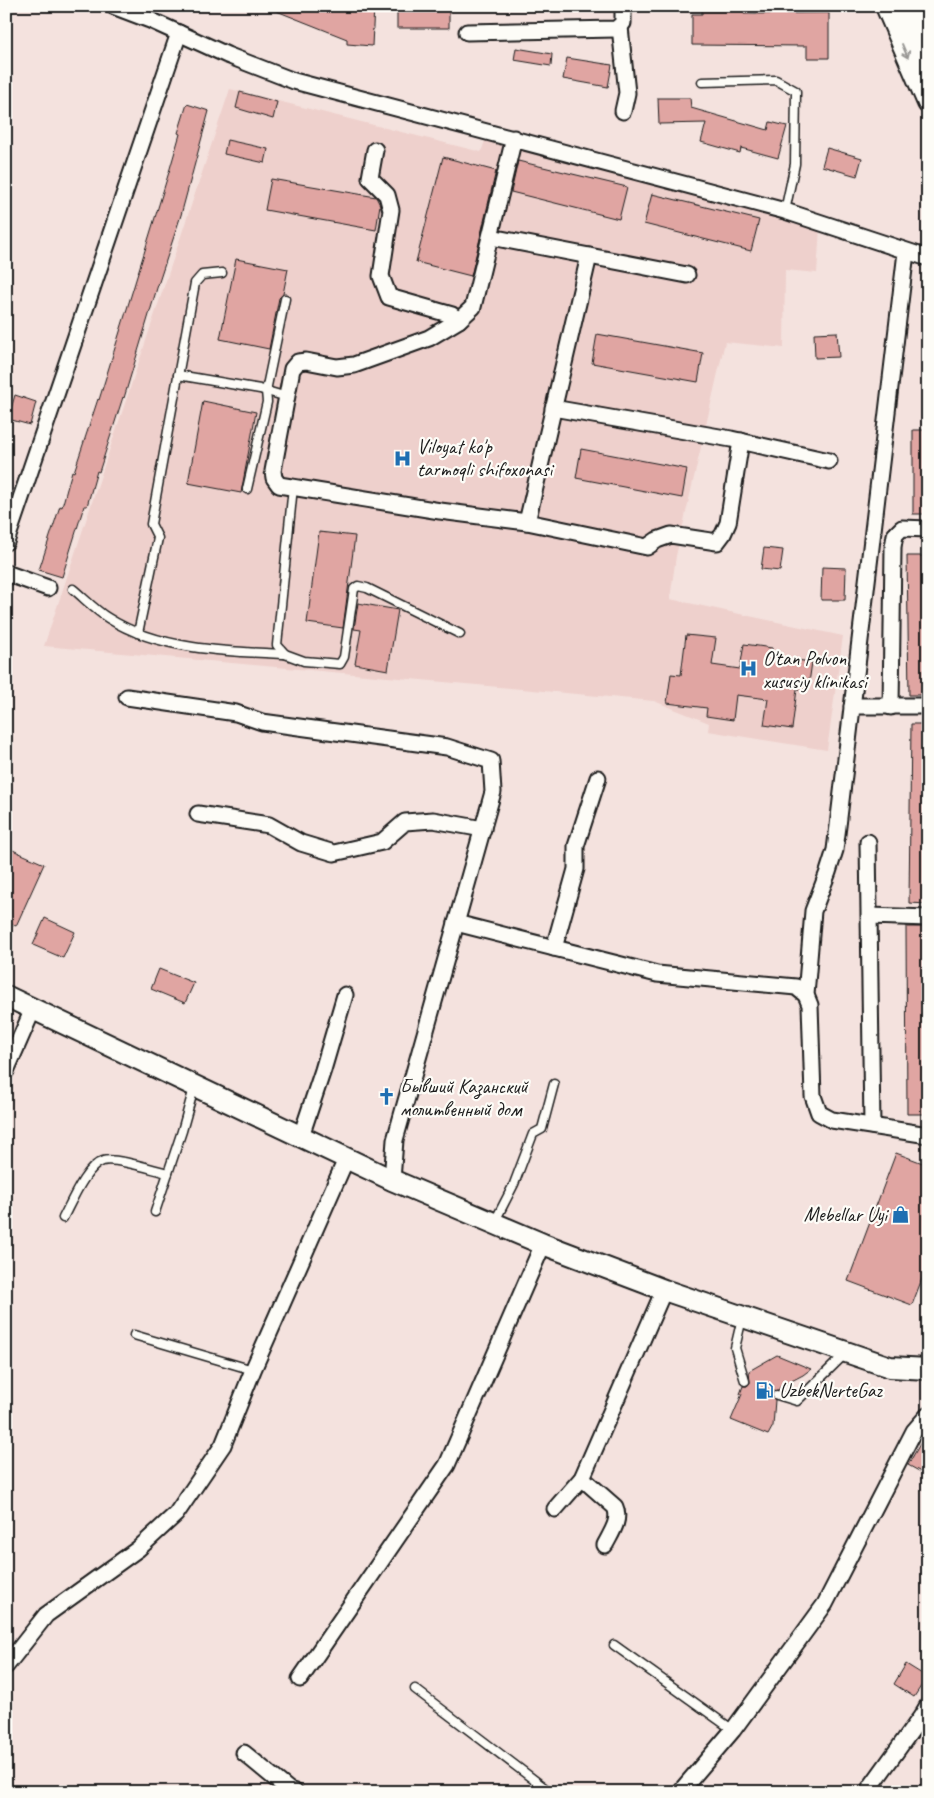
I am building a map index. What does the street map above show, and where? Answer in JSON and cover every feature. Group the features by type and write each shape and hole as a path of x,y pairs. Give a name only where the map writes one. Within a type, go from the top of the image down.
{"main road":[{"path":"886,6 928,103"},
{"path":"916,17 928,58"},
{"path":"6,996 392,1180 543,1244 664,1290 890,1367 928,1369"}],"street":[{"path":"113,6 153,13 180,33 227,55 294,81 514,138 785,212 928,258"},
{"path":"623,6 623,23 620,27 627,93 623,111"},
{"path":"467,32 616,29 620,27"},
{"path":"6,542 180,33"},
{"path":"514,138 473,307 459,320 428,338 354,366 337,367 306,361 298,362 292,369 273,471 274,478 279,485 440,511 526,522 647,547 657,540 671,535 717,542 728,522 741,441"},
{"path":"375,150 370,178 387,194 391,210 381,276 389,297 452,315 459,320"},
{"path":"491,237 686,275"},
{"path":"906,252 834,850 813,911 806,995 810,1005 813,1096 819,1113 832,1120 928,1135"},
{"path":"526,522 589,256"},
{"path":"553,408 741,441 829,461"},
{"path":"891,707 893,547 895,535 902,528 928,529"},
{"path":"6,573 48,588"},
{"path":"127,697 236,713 262,722 447,747 491,761 493,792 395,1140 392,1180"},
{"path":"852,706 928,706"},
{"path":"554,948 576,870 576,846 598,778"},
{"path":"198,814 269,825 301,843 334,852 382,842 405,822 432,820 483,829"},
{"path":"868,842 872,1126"},
{"path":"870,916 928,918"},
{"path":"456,923 657,974 796,987 806,995"},
{"path":"301,1136 345,995"},
{"path":"6,1071 33,1009"},
{"path":"6,1666 46,1615 138,1548 176,1514 223,1445 253,1370 347,1157"},
{"path":"300,1680 447,1465 543,1244"},
{"path":"555,1509 582,1478 664,1290"},
{"path":"680,1792 733,1730 825,1604 914,1431 928,1414"},
{"path":"582,1478 615,1507 618,1514 605,1545"},
{"path":"867,1792 921,1717 928,1704"},
{"path":"244,1753 289,1790 295,1792"}],"lane":[{"path":"702,82 776,80 796,91 795,164 785,212"},
{"path":"138,633 158,538 151,524 194,283 202,275 222,273"},
{"path":"248,489 267,402 266,391 285,299"},
{"path":"178,375 287,396"},
{"path":"285,654 277,645 293,488"},
{"path":"73,589 108,618 138,633 181,646 285,654 304,661 340,664 344,656 354,589 358,586 367,588 460,634"},
{"path":"494,1223 514,1184 533,1134 542,1129 554,1084"},
{"path":"154,1212 182,1131 195,1085"},
{"path":"63,1218 89,1170 102,1161 115,1160 168,1173"},
{"path":"743,1316 735,1348 745,1381"},
{"path":"134,1335 253,1370"},
{"path":"777,1395 797,1401 847,1352"},
{"path":"614,1646 733,1730"},
{"path":"415,1689 550,1792"}],"shaded area":[{"name":"Viloyat ko'p tarmoqli shifoxonasi","path":"230,89 481,152 485,141 820,228 817,273 785,270 784,348 725,342 676,556 670,599 843,636 827,750 708,731 709,723 654,701 44,646"}],"building":[{"path":"264,6 374,6 372,46 347,44 347,39"},
{"path":"397,6 449,6 449,28 397,28"},
{"path":"702,6 744,6 744,14 829,13 829,58 807,58 807,46 692,45 692,14 702,14"},
{"path":"516,48 552,54 551,66 514,60"},
{"path":"567,58 612,65 608,87 563,79"},
{"path":"240,92 277,102 273,119 236,108"},
{"path":"658,98 690,98 691,108 768,130 770,122 787,126 778,158 741,148 740,153 701,142 706,123 659,124"},
{"path":"187,104 209,111 181,215 124,398 99,472 97,471 87,506 84,506 62,577 39,570 60,506 62,507 72,471 74,472 99,400 169,172"},
{"path":"227,140 268,149 265,163 224,154"},
{"path":"827,148 862,158 857,176 822,166"},
{"path":"443,157 496,171 471,276 416,262"},
{"path":"518,161 627,187 619,219 511,192"},
{"path":"271,179 376,197 380,205 376,230 265,210"},
{"path":"652,194 759,220 751,251 644,224"},
{"path":"236,259 288,269 283,294 279,298 269,349 220,339"},
{"path":"837,332 839,357 815,358 814,333"},
{"path":"597,334 703,353 698,382 592,363"},
{"path":"15,395 36,402 30,425 8,419"},
{"path":"203,401 256,412 241,493 188,483"},
{"path":"913,430 928,430 928,514 913,514"},
{"path":"581,449 687,469 682,498 576,478"},
{"path":"319,532 355,536 343,628 307,623"},
{"path":"764,548 783,550 780,571 761,569"},
{"path":"907,556 928,556 928,695 909,695"},
{"path":"822,567 846,568 845,600 821,600"},
{"path":"358,603 398,610 388,670 355,664 361,630 354,629"},
{"path":"686,635 716,638 712,665 740,669 744,644 772,648 771,657 812,662 808,690 797,689 792,729 764,725 768,699 736,695 733,720 706,716 707,708 667,703 671,674 681,675"},
{"path":"911,724 928,724 928,904 909,903"},
{"path":"6,847 44,864 16,926 6,921"},
{"path":"45,918 75,932 63,958 33,945"},
{"path":"906,927 928,927 928,1114 907,1114"},
{"path":"159,969 194,983 185,1003 151,989"},
{"name":"Mebellar Uyi","path":"896,1153 928,1165 928,1263 912,1305 848,1281"},
{"path":"777,1355 811,1369 780,1387 779,1390 773,1391 772,1397 775,1400 773,1426 768,1435 731,1420 742,1394 740,1394 743,1386 747,1386 750,1383 749,1371"},
{"path":"928,1430 928,1476 908,1465"},
{"path":"906,1664 927,1677 914,1697 894,1684"}],"place":[{"name":"Viloyat ko'p tarmoqli shifoxonasi","path":"403,458"},
{"name":"O'tan Polvon xususiy klinikasi","path":"749,669"},
{"name":"Бывший Казанский молитвенный дом","path":"386,1097"},
{"name":"Mebellar Uyi","path":"901,1214"},
{"name":"UzbekNerteGaz","path":"765,1390"}]}
